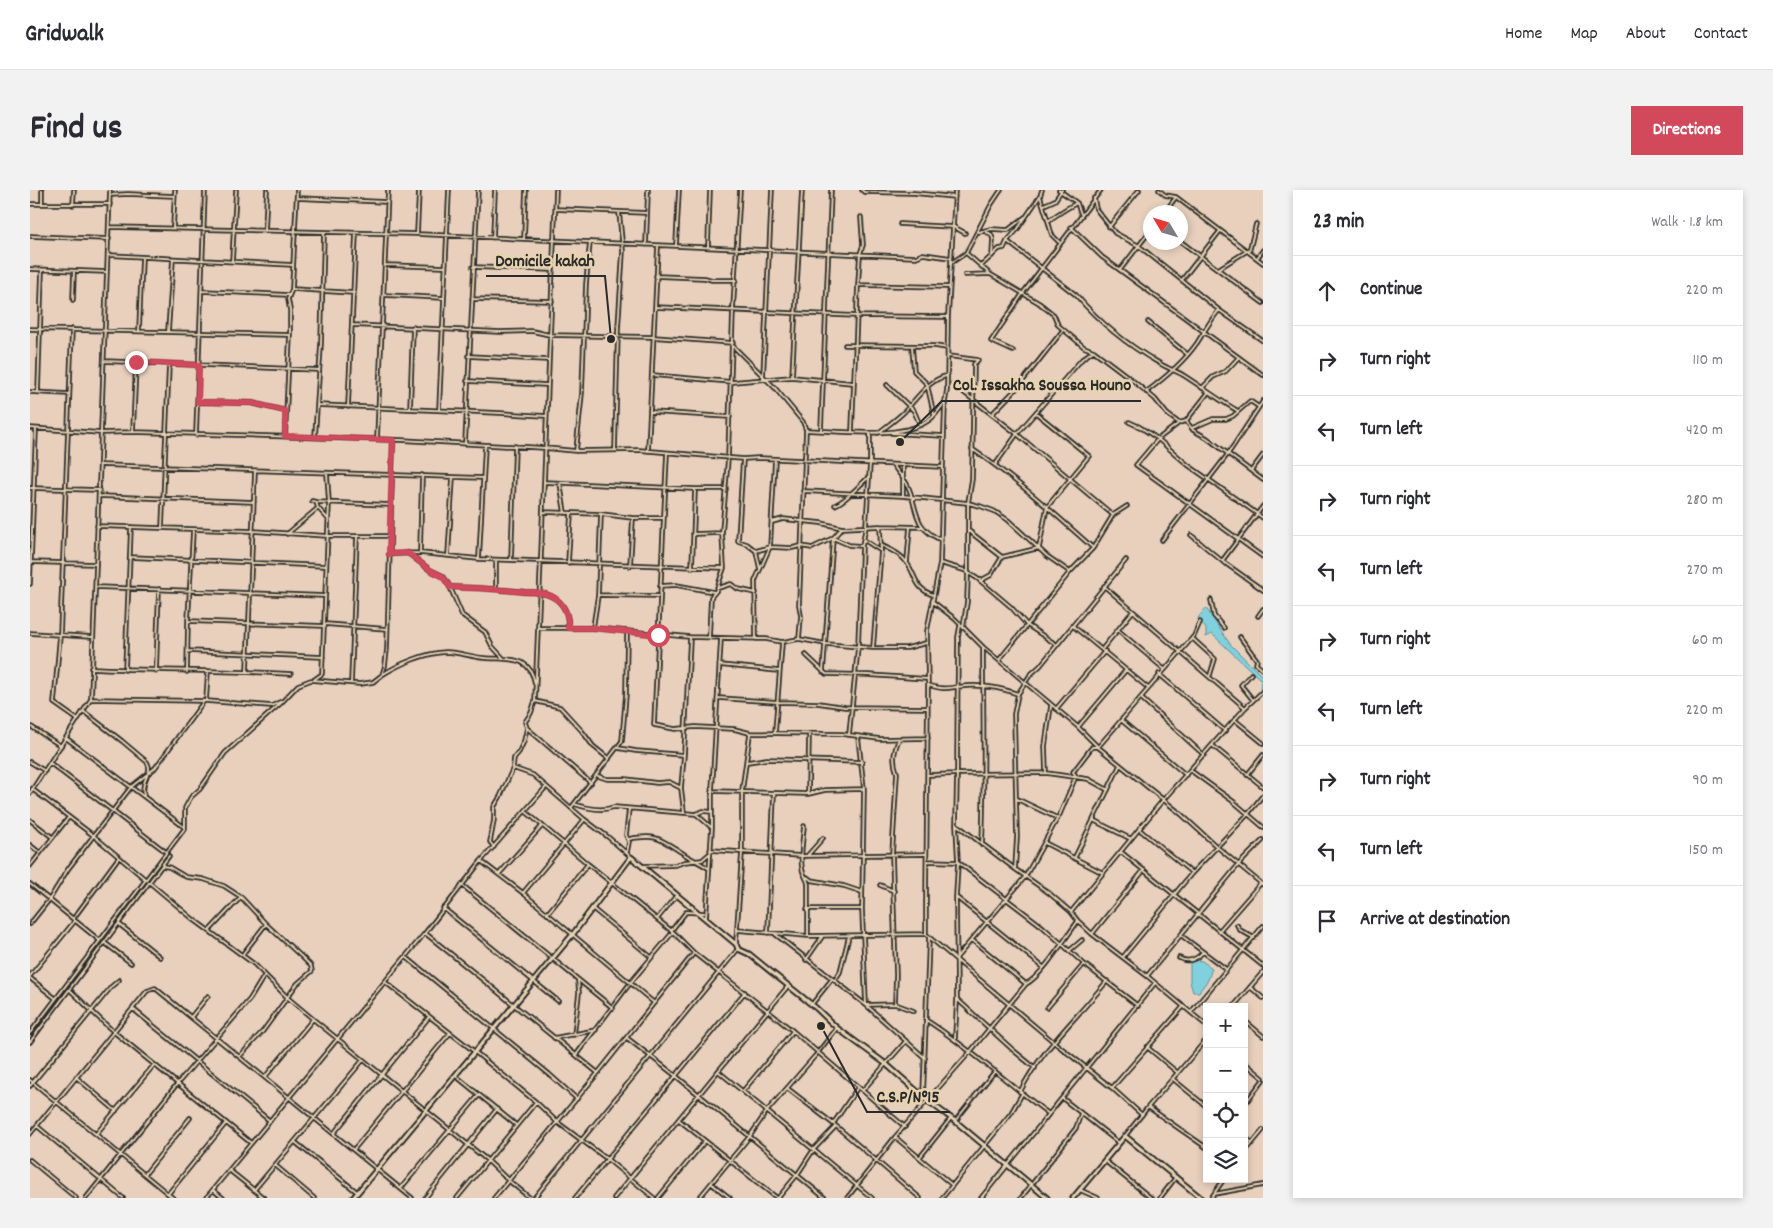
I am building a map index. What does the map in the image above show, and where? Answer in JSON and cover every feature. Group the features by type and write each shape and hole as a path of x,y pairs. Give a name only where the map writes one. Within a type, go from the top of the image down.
{"street":[{"path":"42,190 42,204"},
{"path":"73,205 74,190"},
{"path":"30,792 90,699 110,190"},
{"path":"142,194 143,190"},
{"path":"173,228 174,190"},
{"path":"196,435 205,190"},
{"path":"232,262 236,190"},
{"path":"265,230 267,190"},
{"path":"285,436 290,335 288,299 292,289 297,190"},
{"path":"377,440 388,190"},
{"path":"417,234 419,190"},
{"path":"439,410 449,190"},
{"path":"465,444 465,411 478,190"},
{"path":"493,238 495,190"},
{"path":"524,239 526,190"},
{"path":"494,847 490,842 494,807 513,768 514,758 524,741 525,722 535,701 556,190"},
{"path":"646,245 648,190"},
{"path":"676,246 679,190"},
{"path":"708,247 710,190"},
{"path":"709,637 711,597 717,588 724,568 722,533 732,382 733,310 740,190"},
{"path":"763,378 772,190"},
{"path":"792,377 802,190"},
{"path":"821,430 831,190"},
{"path":"862,190 864,192 914,192 955,197"},
{"path":"926,934 928,679 926,643 928,620 940,563 950,263 956,190"},
{"path":"950,263 966,253 1001,190"},
{"path":"981,266 1001,248 1004,248 1007,241 1040,196 1042,190"},
{"path":"1040,196 1044,206 1055,200 1060,190 1077,204 1081,214"},
{"path":"1013,350 991,341 1022,294 1071,227 1101,190"},
{"path":"1110,227 1139,190"},
{"path":"1159,190 1165,195 1176,197 1263,263"},
{"path":"110,195 174,196"},
{"path":"1040,196 1052,235 1060,243"},
{"path":"1170,205 1176,197"},
{"path":"297,198 387,202"},
{"path":"1094,198 1096,209 1118,236 1139,246 1219,310 1263,340"},
{"path":"30,204 110,204"},
{"path":"1048,221 1064,209 1077,204"},
{"path":"556,209 647,213"},
{"path":"615,450 618,337 623,251 619,212"},
{"path":"978,233 991,229 1008,230 1028,214"},
{"path":"852,431 856,316 860,254 863,245 861,217"},
{"path":"900,224 954,227 965,233"},
{"path":"1218,269 1248,252 1256,224"},
{"path":"109,226 417,234 916,257 923,254 951,258"},
{"path":"1071,227 1102,257 1263,375"},
{"path":"984,231 991,234 993,239 992,256"},
{"path":"1182,280 1220,231"},
{"path":"315,437 323,290 324,232"},
{"path":"348,407 356,233"},
{"path":"30,236 109,239"},
{"path":"1007,241 1076,295 1123,340 1174,370 1238,412"},
{"path":"1120,270 1143,241"},
{"path":"576,452 582,393 586,284 590,242"},
{"path":"648,451 658,246"},
{"path":"1188,247 1263,303"},
{"path":"1257,258 1263,250"},
{"path":"966,253 990,274 1039,303 1054,315 1058,325 1084,347 1094,351 1146,392 1179,424"},
{"path":"108,255 293,265"},
{"path":"139,331 142,257"},
{"path":"168,332 173,258"},
{"path":"384,265 446,267"},
{"path":"473,267 553,270"},
{"path":"30,269 108,272"},
{"path":"38,392 42,270"},
{"path":"73,300 74,271"},
{"path":"965,275 990,274"},
{"path":"656,276 736,280"},
{"path":"858,285 949,287"},
{"path":"292,289 354,293"},
{"path":"201,291 289,294"},
{"path":"384,295 444,298"},
{"path":"472,300 552,301"},
{"path":"655,307 796,312 826,315 948,317"},
{"path":"1146,392 1174,370 1197,342 1202,331 1219,310"},
{"path":"1148,322 1187,354"},
{"path":"352,325 532,331 550,335 653,337 733,344 803,422 806,430 799,639"},
{"path":"410,409 413,327"},
{"path":"30,329 290,335"},
{"path":"72,329 60,635 54,703 78,720"},
{"path":"992,414 1018,387 1064,329"},
{"path":"845,345 947,348"},
{"path":"912,346 914,371 928,384 934,416"},
{"path":"995,465 1017,434 1082,359 1094,351"},
{"path":"468,356 548,360"},
{"path":"947,356 978,360 974,364 972,479 968,503 968,573 964,628"},
{"path":"1201,388 1213,377 1226,371 1238,358"},
{"path":"104,360 319,370"},
{"path":"134,432 136,362"},
{"path":"162,528 169,364"},
{"path":"652,375 732,382 763,378"},
{"path":"878,433 889,425 933,381 947,376"},
{"path":"766,380 792,377 853,383"},
{"path":"467,381 547,385"},
{"path":"953,384 1017,434 1113,514"},
{"path":"888,385 914,411 920,425"},
{"path":"30,392 69,394"},
{"path":"1208,393 1186,421 1158,439 1136,465 1263,557"},
{"path":"1192,428 1213,420 1226,419 1238,412 1250,401 1259,407"},
{"path":"1162,540 1228,454 1263,401"},
{"path":"198,402 252,403 285,411"},
{"path":"887,433 920,425 934,416 945,402"},
{"path":"317,405 546,416"},
{"path":"650,412 730,417"},
{"path":"1036,413 1089,456 1047,507 1039,548"},
{"path":"1186,421 1192,428 1263,480"},
{"path":"1129,422 1158,439 1188,465 1263,518"},
{"path":"30,428 101,434 134,432 393,440 515,446 576,452 648,451 743,459 760,458 943,467"},
{"path":"30,584 36,429"},
{"path":"806,430 944,436"},
{"path":"849,735 858,647 862,546 866,526 870,463 870,433"},
{"path":"382,676 386,658 393,440"},
{"path":"479,559 485,445"},
{"path":"511,560 515,446"},
{"path":"972,449 1047,507 1093,548"},
{"path":"667,453 660,566 654,725 663,728 734,729 750,733 849,735 899,739 928,738"},
{"path":"1251,471 1263,455"},
{"path":"743,459 738,541 747,544 756,551 760,569"},
{"path":"756,639 755,581 770,547 776,459"},
{"path":"892,464 903,478 912,498 914,511 922,527 941,540"},
{"path":"100,465 483,478"},
{"path":"903,465 903,496"},
{"path":"247,671 255,471"},
{"path":"90,699 205,701 272,706 282,700 298,685 314,680 322,674 329,520 328,473"},
{"path":"420,553 422,475"},
{"path":"448,556 454,476"},
{"path":"835,505 844,502 850,493 869,477"},
{"path":"544,482 726,489"},
{"path":"560,483 566,513"},
{"path":"30,488 99,490"},
{"path":"692,568 695,489"},
{"path":"803,491 903,496 968,503 994,511 1008,520 1039,548 1070,572"},
{"path":"98,496 164,497 254,502"},
{"path":"312,502 391,505"},
{"path":"316,502 318,508 329,520"},
{"path":"999,660 1070,572 1093,548 1113,514 1127,506"},
{"path":"1222,561 1263,506"},
{"path":"287,534 318,508"},
{"path":"543,512 663,518"},
{"path":"568,563 571,514"},
{"path":"593,628 598,595 601,514"},
{"path":"630,566 633,518"},
{"path":"772,522 783,519 821,523 842,528 866,526 922,527"},
{"path":"97,526 253,531 328,536 390,536"},
{"path":"873,648 881,551 880,526"},
{"path":"125,670 131,527"},
{"path":"907,562 910,527"},
{"path":"756,551 770,547 792,548 802,546 812,548 833,538 842,528"},
{"path":"187,672 193,530"},
{"path":"969,531 1002,557"},
{"path":"694,534 722,533"},
{"path":"1191,535 1222,561 1263,590"},
{"path":"351,684 357,536"},
{"path":"833,538 849,545 862,546"},
{"path":"823,672 833,538"},
{"path":"864,540 881,551"},
{"path":"881,545 901,556 907,562 916,582 926,592 934,595"},
{"path":"980,581 991,575 1002,557 1039,548"},
{"path":"408,553 430,570 442,576 450,587 462,615 484,632 492,646 504,659"},
{"path":"389,554 420,553 496,560 724,568"},
{"path":"130,558 326,566"},
{"path":"496,560 496,589"},
{"path":"1015,870 1017,837 1014,714 1018,694 1030,675 1040,666 1126,560"},
{"path":"30,562 96,564"},
{"path":"940,563 955,566 980,581 1011,607 1027,625 1057,645"},
{"path":"717,588 731,584 738,589 756,593"},
{"path":"660,586 676,585 714,592"},
{"path":"1104,586 1244,708"},
{"path":"94,587 326,596"},
{"path":"450,587 496,589 551,595 561,604 569,618 568,628"},
{"path":"156,671 159,589"},
{"path":"598,595 659,596"},
{"path":"1211,600 1214,616 1224,628"},
{"path":"932,601 955,619 983,647 1078,727 1098,747 1262,884 1219,931"},
{"path":"1258,616 1263,609"},
{"path":"1056,709 1133,611"},
{"path":"188,621 325,625 387,629"},
{"path":"957,957 1025,877 1058,818 1076,776 1073,772 1083,758 1092,747 1098,747 1164,669 1181,652 1192,638 1200,622"},
{"path":"955,1039 957,1000 958,637 960,626"},
{"path":"1072,626 1104,650 1148,688"},
{"path":"538,628 593,628 658,635 756,639 782,642 799,639 826,644 873,648 907,648 926,643"},
{"path":"1118,630 1164,669"},
{"path":"571,808 622,741 625,713 626,632"},
{"path":"30,633 93,637"},
{"path":"684,812 680,788 684,754 690,637"},
{"path":"1240,637 1257,660 1256,664 1263,670"},
{"path":"1192,638 1215,659 1210,675"},
{"path":"706,918 721,639"},
{"path":"774,732 782,642"},
{"path":"982,845 984,787 983,647"},
{"path":"188,651 323,657"},
{"path":"314,680 351,684 373,682 407,661 447,652 521,661 528,666 534,679 535,688"},
{"path":"806,655 826,674 928,679"},
{"path":"719,665 780,672"},
{"path":"91,668 187,672 247,671 291,674"},
{"path":"1078,727 1126,670"},
{"path":"30,924 49,900 68,869 131,787 155,768 205,701 208,671"},
{"path":"1160,674 1225,731"},
{"path":"1251,674 1241,685 1253,700"},
{"path":"928,684 946,690 958,687 984,687 1000,688 1018,694"},
{"path":"1071,912 1163,800 1244,708 1263,691"},
{"path":"1141,697 1204,755"},
{"path":"718,698 851,706 928,708"},
{"path":"30,1033 185,828 185,808 191,797 200,789 225,753 280,704 282,700"},
{"path":"535,701 560,707 593,746 609,759"},
{"path":"1046,773 1045,746 1051,704"},
{"path":"83,711 122,741 150,766 143,783 144,796"},
{"path":"1121,720 1186,776"},
{"path":"1235,720 1263,743"},
{"path":"30,726 61,746"},
{"path":"526,728 591,783"},
{"path":"750,733 742,791 742,852 736,944 738,949 749,954 812,1004 837,1028 886,1064 923,1097 1048,1198"},
{"path":"808,794 809,734"},
{"path":"858,737 864,789 862,909 866,1005"},
{"path":"66,738 185,828"},
{"path":"895,1004 896,975 892,855 896,773 894,755 899,739"},
{"path":"1212,746 1263,787"},
{"path":"618,748 684,754"},
{"path":"1247,775 1263,755"},
{"path":"746,763 767,759 862,762"},
{"path":"30,762 45,771"},
{"path":"50,763 166,852"},
{"path":"1075,857 1120,765"},
{"path":"513,768 533,775 584,820 678,894 736,944"},
{"path":"1190,770 1263,827"},
{"path":"928,774 1046,773 1088,779 1108,790"},
{"path":"597,776 607,779 657,783 669,782 680,788"},
{"path":"206,1198 425,933 481,861 546,787"},
{"path":"32,789 69,816 145,879"},
{"path":"712,791 808,794 825,790 864,789"},
{"path":"768,933 774,793"},
{"path":"1123,957 1192,873 1248,814 1263,795"},
{"path":"1016,799 1058,818"},
{"path":"574,804 590,809 614,807 696,814 704,811 712,812"},
{"path":"626,852 629,840 626,835 629,809"},
{"path":"525,811 672,932 694,954 793,1031 905,1127"},
{"path":"696,814 712,828"},
{"path":"30,866 69,816"},
{"path":"30,820 52,837"},
{"path":"523,893 584,820"},
{"path":"1093,820 1131,839"},
{"path":"956,824 1015,870 1049,893 1092,934 1147,976 1203,1023"},
{"path":"499,874 542,826"},
{"path":"804,826 802,856 803,873 808,884 808,936"},
{"path":"1140,829 1192,873"},
{"path":"629,840 656,837 708,868"},
{"path":"807,856 823,838"},
{"path":"1147,976 1239,864 1263,840"},
{"path":"1045,843 1103,873"},
{"path":"30,845 40,853"},
{"path":"710,850 802,856 926,854"},
{"path":"1122,852 1263,966"},
{"path":"642,866 676,865 702,860 710,854"},
{"path":"30,1042 169,856"},
{"path":"55,998 30,977 119,857"},
{"path":"353,1198 425,1110 456,1076 632,857"},
{"path":"481,861 631,982 653,1003"},
{"path":"927,861 958,862 1138,1006"},
{"path":"547,914 588,864"},
{"path":"162,866 169,867 186,878 203,880 224,886 241,897 266,924 311,966 312,971 297,984 288,998 240,1056"},
{"path":"1092,934 1144,870"},
{"path":"806,877 811,880 844,886 862,892"},
{"path":"150,883 209,931 254,964 264,976 336,1040 449,1129 530,1198"},
{"path":"30,884 73,921 99,940"},
{"path":"462,885 613,1008"},
{"path":"880,885 894,891"},
{"path":"657,920 678,894"},
{"path":"209,931 241,897"},
{"path":"956,897 1043,967"},
{"path":"443,908 558,1001"},
{"path":"592,908 651,957"},
{"path":"807,909 862,909"},
{"path":"576,1055 686,912 705,913"},
{"path":"847,1198 895,1137 970,1052 1026,984 1031,982 1078,921"},
{"path":"119,924 160,957"},
{"path":"242,955 266,924"},
{"path":"1237,925 1240,930 1254,938"},
{"path":"1190,1013 1226,969 1244,951 1263,926"},
{"path":"737,930 808,936 926,934 1008,1005 1112,1088 1142,1115"},
{"path":"425,933 598,1073"},
{"path":"774,934 866,1005 925,1058"},
{"path":"1181,935 1226,969"},
{"path":"806,960 822,936"},
{"path":"812,1004 840,972 849,936"},
{"path":"923,1097 929,937"},
{"path":"972,940 1026,984"},
{"path":"1069,951 1082,940"},
{"path":"105,943 131,963"},
{"path":"534,1198 738,949"},
{"path":"1178,958 1185,961 1193,960 1203,952"},
{"path":"494,1198 694,954"},
{"path":"405,956 494,1028 577,1099"},
{"path":"1047,1008 1084,964"},
{"path":"1236,1003 1263,972"},
{"path":"86,1198 177,1084 250,999 264,976"},
{"path":"574,1035 579,993 578,979"},
{"path":"30,1086 31,1082 119,980"},
{"path":"942,1198 1011,1113 1035,1068 1054,1043 1107,981"},
{"path":"385,982 475,1052 536,1102 557,1122 656,1198 705,1141"},
{"path":"981,1198 1155,983"},
{"path":"614,1198 788,986"},
{"path":"1250,987 1263,998"},
{"path":"30,1134 147,991 155,988 290,1096 412,1198"},
{"path":"70,990 114,1032 251,1144"},
{"path":"575,1198 745,992"},
{"path":"191,1017 208,996"},
{"path":"957,1000 1035,1068"},
{"path":"866,1005 895,1004 914,1011"},
{"path":"1112,1088 1183,1007"},
{"path":"132,1009 270,1121"},
{"path":"334,1133 430,1016"},
{"path":"265,1077 312,1019"},
{"path":"926,1020 955,1039 1049,1114"},
{"path":"1248,1023 1263,1036"},
{"path":"699,1198 750,1136 767,1111 837,1028"},
{"path":"554,1038 596,1030"},
{"path":"743,1091 793,1031"},
{"path":"354,1149 450,1033"},
{"path":"627,1038 825,1198"},
{"path":"863,1090 906,1041"},
{"path":"1073,1198 1203,1044"},
{"path":"1147,1047 1178,1073"},
{"path":"254,1190 363,1060"},
{"path":"96,1134 154,1065"},
{"path":"1248,1066 1263,1079 1248,1100"},
{"path":"718,1071 872,1198"},
{"path":"955,1122 995,1071"},
{"path":"456,1076 517,1125"},
{"path":"76,1077 116,1111"},
{"path":"1173,1079 1203,1104"},
{"path":"31,1082 57,1101 173,1198"},
{"path":"833,1124 858,1087"},
{"path":"787,1088 836,1126 920,1198"},
{"path":"400,1188 479,1095"},
{"path":"1062,1098 1119,1144"},
{"path":"457,1198 536,1102"},
{"path":"1148,1107 1203,1145"},
{"path":"425,1198 497,1109"},
{"path":"1021,1198 1076,1128 1081,1114"},
{"path":"144,1174 190,1118"},
{"path":"920,1157 951,1118"},
{"path":"679,1120 777,1198 797,1175 814,1149 836,1126"},
{"path":"168,1194 226,1123"},
{"path":"37,1126 123,1198"},
{"path":"1248,1149 1263,1130"},
{"path":"1125,1136 1201,1198"},
{"path":"895,1137 952,1185"},
{"path":"1247,1138 1253,1143"},
{"path":"295,1142 358,1192"},
{"path":"30,1160 76,1198"},
{"path":"1105,1161 1151,1198"},
{"path":"274,1165 314,1198"},
{"path":"230,1170 264,1198"},
{"path":"1160,1198 1176,1178"},
{"path":"711,1183 730,1198"},
{"path":"1211,1198 1221,1183"},
{"path":"1214,1194 1263,1185"},
{"path":"213,1190 223,1198"},
{"path":"1080,1190 1098,1198"}],"water":[{"path":"1206,608 1230,644 1263,677 1263,690 1260,692 1261,680 1212,634 1206,637 1206,629 1198,618"},
{"path":"1197,960 1212,968 1208,980 1199,992 1193,992 1190,982 1190,963"}],"place":[{"name":"Domicile kakah","path":"611,339"},
{"name":"Col. Issakha Soussa Houno","path":"900,442"},
{"name":"C.S.P/N°15","path":"821,1026"}],"route":[{"path":"136,362 199,365 198,402 252,403 285,411 285,436 393,440 389,554 408,553 430,570 442,576 450,587 496,589 551,595 561,604 566,612 569,618 568,628 593,628 658,635"}]}
